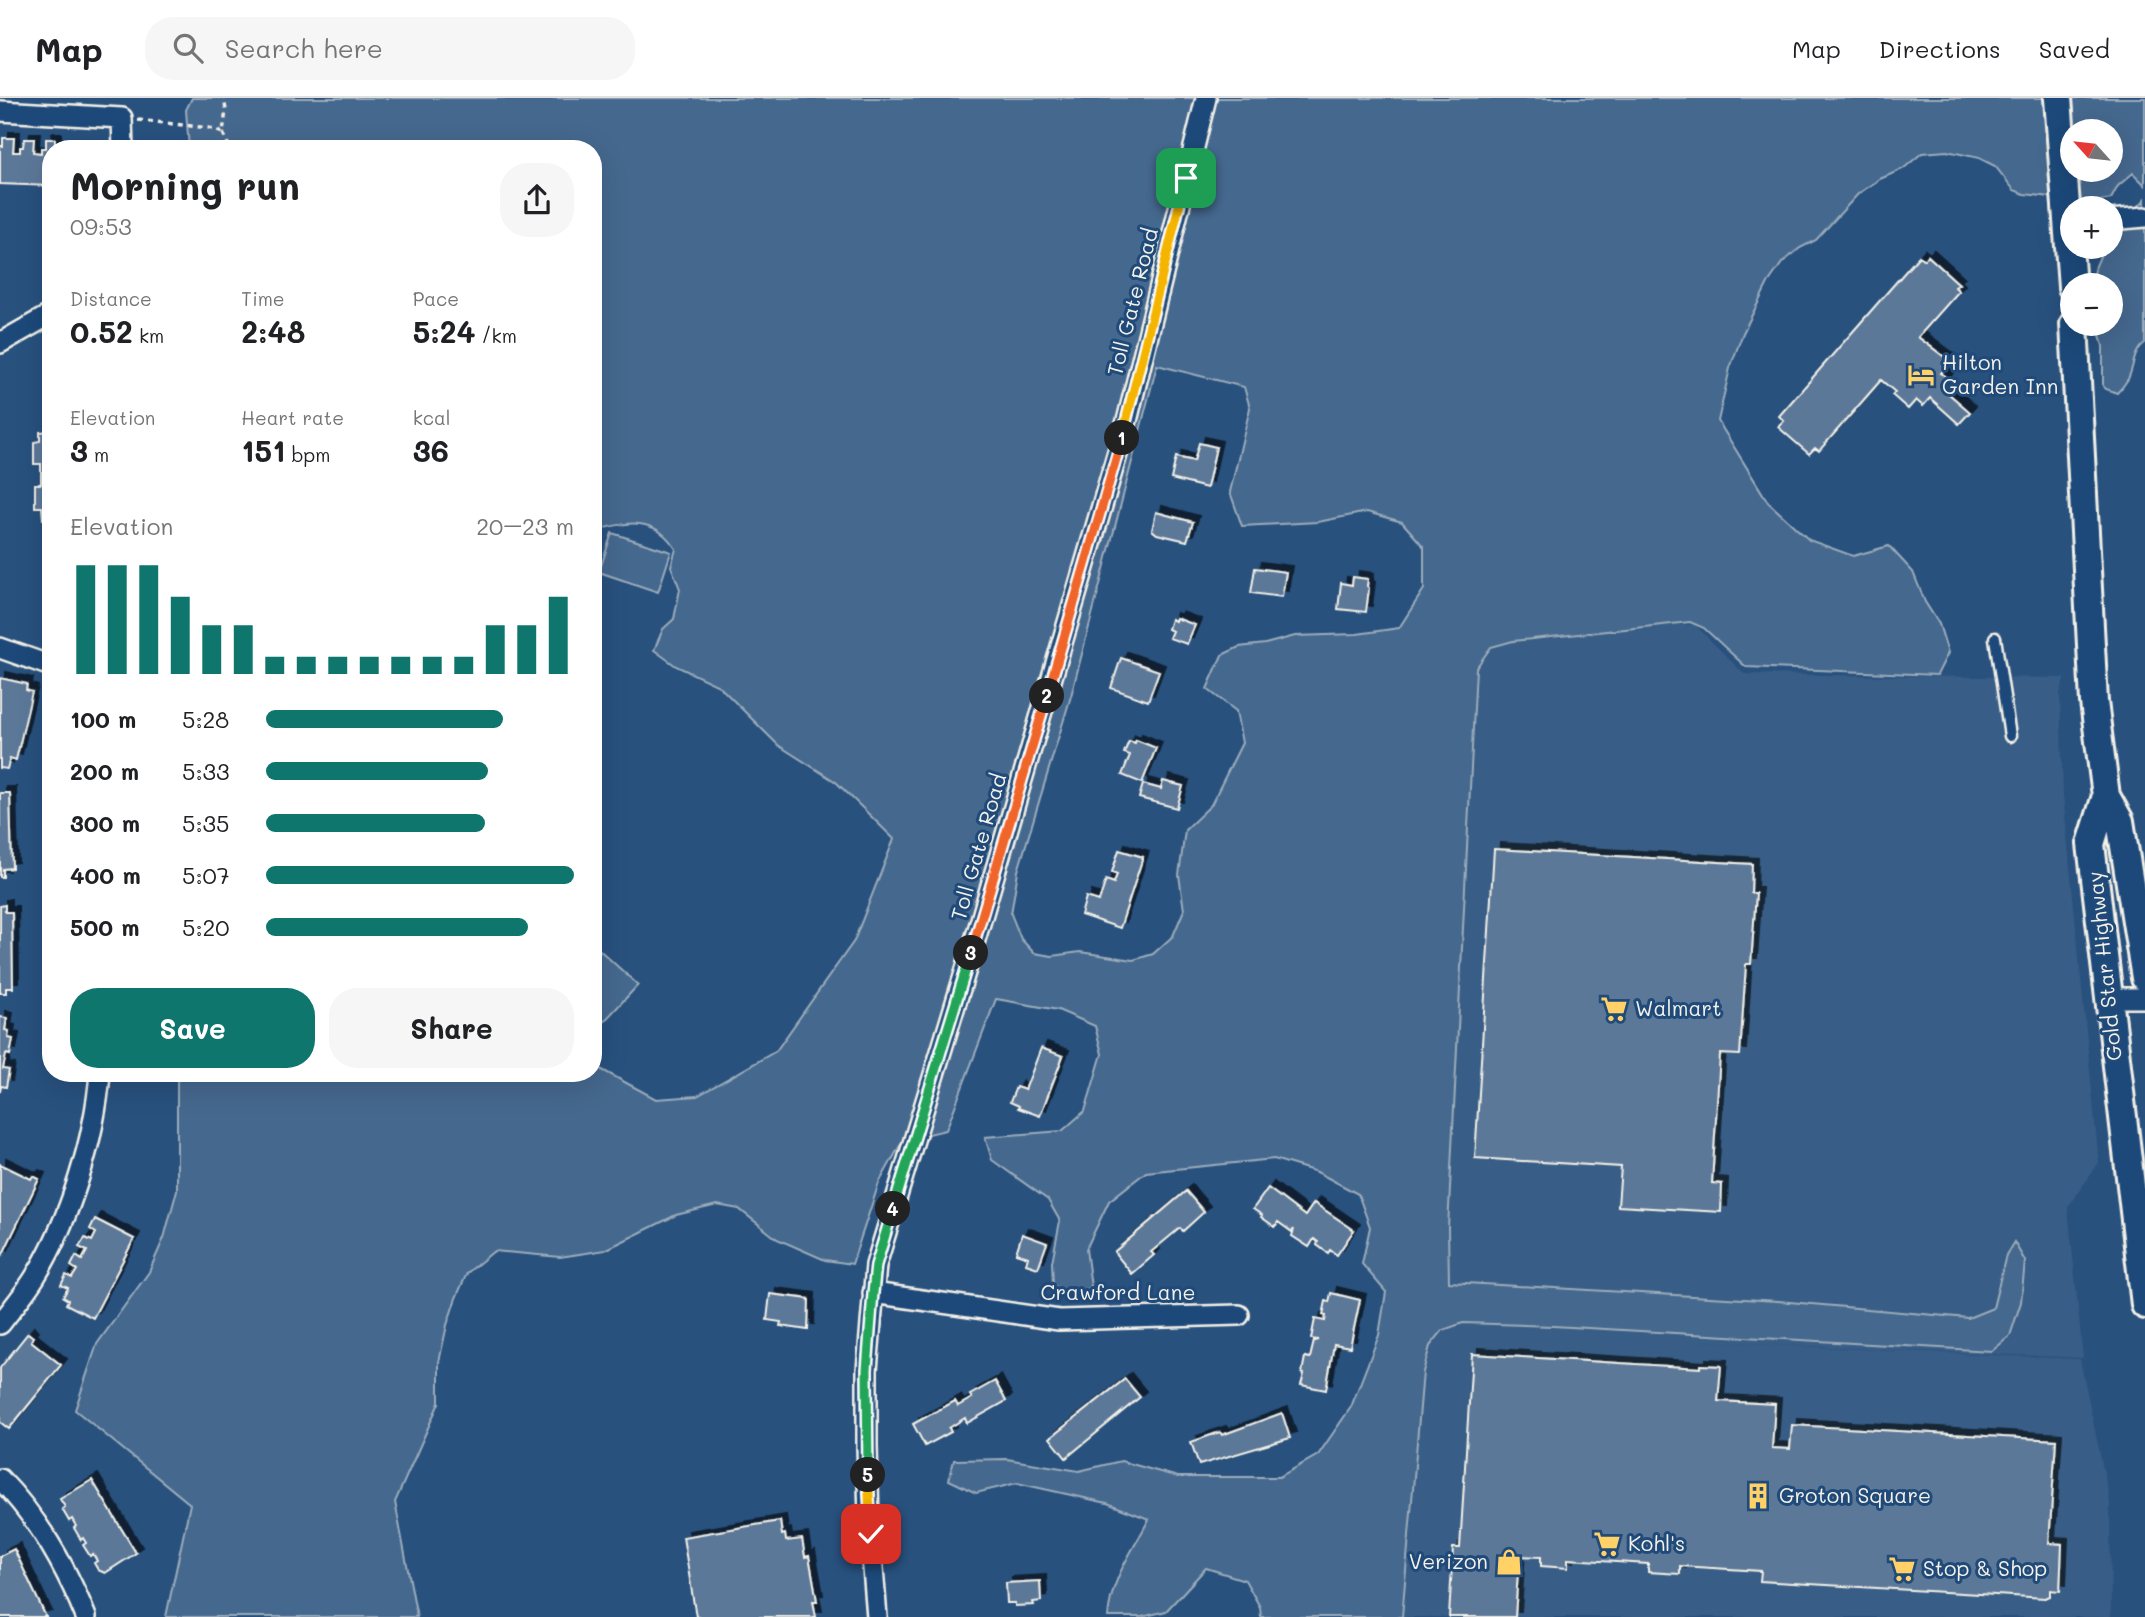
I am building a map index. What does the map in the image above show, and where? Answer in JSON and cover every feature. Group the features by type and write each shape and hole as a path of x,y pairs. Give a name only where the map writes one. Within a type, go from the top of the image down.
{"main road":[{"path":"2058,98 2067,196"},
{"name":"Gold Star Highway","path":"2075,336 2094,702 2106,796 2120,821 2145,978"},
{"name":"Gold Star Highway","path":"2106,796 2091,844 2145,1305"}],"street":[{"name":"Toll Gate Road","path":"877,1617 869,1519 867,1446 867,1370 876,1265 981,920 1128,417 1206,98"},
{"path":"0,111 122,118 123,140"},
{"path":"2123,219 2145,217"},
{"path":"0,343 42,319"},
{"path":"0,649 42,663"},
{"path":"2108,998 2145,998"},
{"path":"0,1324 36,1276 67,1212 85,1158 99,1082"},
{"name":"Crawford Lane","path":"873,1293 1052,1320 1239,1315"},
{"path":"0,1479 43,1533 74,1586 86,1617"}],"lane":[{"path":"1995,638 2010,736"}],"path":[{"path":"224,98 226,110 223,133 226,140"},
{"path":"122,118 209,128 223,133"}],"shaded area":[{"path":"192,98 2145,98 2145,185 2133,173 2123,182 2123,119 2060,119 2060,182 2123,182 2113,196 2060,198 2024,194 2014,190 1995,166 1979,158 1947,151 1922,153 1903,169 1880,179 1858,194 1816,240 1800,248 1782,263 1768,283 1743,333 1730,368 1718,421 1768,502 1809,540 1853,556 1889,546 1913,572 1925,602 1939,624 1948,653 1937,675 1746,667 1704,628 1690,622 1513,641 1491,647 1476,668 1448,1228 1449,1282 1778,1301 1968,1318 1993,1308 2006,1255 2014,1242 2025,1261 2021,1302 2010,1336 1992,1351 1463,1323 1443,1330 1430,1346 1423,1372 1402,1617 1261,1617 1260,1607 1245,1580 1206,1568 1166,1611 1142,1617 1108,1617 1113,1590 1123,1566 1149,1519 1107,1503 1017,1483 976,1493 949,1480 954,1460 1007,1459 1079,1471 1121,1461 1178,1477 1279,1477 1318,1455 1351,1407 1379,1335 1386,1292 1362,1264 1370,1227 1358,1194 1317,1172 1274,1159 1146,1172 1109,1201 1086,1249 1091,1287 1078,1295 1053,1286 1052,1262 1060,1221 1048,1200 992,1160 985,1137 1062,1131 1085,1111 1102,1054 1095,1026 1058,1010 996,999 946,1130 903,1140 879,1183 852,1264 825,1260 777,1239 739,1209 717,1205 676,1215 605,1250 560,1257 494,1251 467,1273 447,1325 439,1362 439,1403 395,1502 417,1617 166,1617 190,1504 75,1410 97,1344 149,1272 164,1238 177,1190 177,1082 602,1082 602,1070 656,1099 697,1096 776,1051 854,941 894,839 836,782 778,745 719,686 676,666 654,650 663,629 674,619 680,589 671,566 676,549 668,538 649,526 629,524 602,529 602,140 188,140 186,110","holes":["1157,365 1244,387 1250,408 1230,492 1242,526 1318,522 1367,512 1402,522 1424,547 1424,589 1399,628 1357,634 1295,636 1239,647 1222,655 1207,689 1236,711 1242,743 1211,805 1185,830 1179,875 1184,910 1173,936 1153,954 1133,960 1080,952 1052,956 1034,953 1021,939 1011,914 1018,871 1071,696"]},
{"path":"2145,199 2145,343 2136,355 2128,379 2117,393 2103,386 2103,346 2100,336 2123,336 2123,273 2094,273 2099,259 2123,259 2123,224"},
{"path":"612,533 671,552 658,592 602,573 602,563"},
{"path":"1466,619 1695,625 1744,674 2065,678 2060,693 2063,794 2099,1163 2068,1207 2083,1358 1689,1341 2080,1359 2110,1502 2111,1617 1387,1617"},
{"path":"602,952 638,985 602,1024"}],"building":[{"path":"3,138 14,138 13,152 20,152 24,139 34,139 33,152 41,153 42,148 42,186 0,184 0,146 3,146"},
{"path":"1919,256 1924,260 1928,256 1959,284 1955,287 1959,291 1918,337 1951,362 1941,373 1948,378 1941,387 1970,412 1959,424 1930,398 1923,406 1916,400 1908,409 1892,395 1895,392 1881,380 1819,451 1815,448 1809,454 1778,427 1784,421 1779,416"},
{"path":"42,432 42,507 35,507 35,484 41,484 41,464 34,464 34,442 40,441"},
{"path":"1199,443 1216,447 1207,488 1171,479 1176,457 1194,461"},
{"path":"1156,512 1193,522 1187,541 1157,534 1152,530"},
{"path":"1255,568 1286,572 1282,597 1251,593"},
{"path":"1353,577 1368,579 1366,612 1338,609 1341,583 1352,585"},
{"path":"1176,618 1195,625 1187,644 1169,638 1172,631 1168,629 1171,619 1175,621"},
{"path":"1121,658 1159,671 1148,701 1111,688"},
{"path":"0,678 27,684 26,690 32,692 16,760 10,758 7,769 0,768"},
{"path":"1136,740 1156,748 1142,783 1122,775 1130,755 1124,753 1129,741 1135,743"},
{"path":"1163,781 1183,786 1177,808 1139,798 1143,784 1161,789"},
{"path":"0,793 10,793 12,868 3,869 3,877 0,877"},
{"name":"Walmart","path":"1494,849 1752,864 1751,893 1756,893 1751,964 1746,964 1740,1055 1720,1054 1712,1183 1722,1184 1721,1212 1618,1206 1621,1167 1475,1158"},
{"path":"1119,850 1143,857 1120,928 1081,915 1086,897 1099,901 1106,880 1114,883 1117,874 1112,872"},
{"path":"5,905 5,912 12,912 13,988 6,988 6,993 0,993 0,906"},
{"path":"0,1017 7,1018 5,1030 9,1031 8,1038 13,1039 10,1055 6,1054 3,1069 9,1070 6,1087 1,1086 0,1092"},
{"path":"1041,1048 1063,1056 1040,1116 1010,1102 1016,1087 1025,1090"},
{"path":"0,1164 31,1179 33,1176 39,1179 2,1256 0,1255"},
{"path":"1268,1188 1305,1216 1314,1203 1354,1230 1337,1255 1330,1250 1328,1253 1317,1245 1318,1242 1314,1239 1309,1247 1292,1236 1294,1229 1292,1232 1278,1222 1275,1227 1261,1217 1262,1215 1253,1209"},
{"path":"1186,1191 1204,1212 1183,1231 1180,1228 1151,1252 1154,1255 1132,1274 1114,1252"},
{"path":"95,1219 134,1239 93,1318 66,1304 68,1300 63,1297 68,1288 61,1285 66,1275 72,1278 77,1270 71,1266 76,1256 82,1260 87,1251 79,1247 85,1238 92,1241 96,1233 90,1229"},
{"path":"1022,1234 1047,1243 1038,1268 1026,1264 1028,1257 1016,1253"},
{"path":"1331,1293 1360,1300 1350,1347 1334,1344 1326,1390 1301,1385 1305,1357 1310,1358 1314,1341 1318,1340 1311,1339 1315,1319 1325,1321 1326,1316 1323,1315 1326,1301 1329,1302"},
{"path":"770,1294 809,1299 808,1330 780,1326 781,1322 767,1320"},
{"path":"28,1333 33,1337 31,1341 61,1365 9,1429 0,1422 0,1368"},
{"name":"Groton Square","path":"1472,1354 1700,1368 1700,1365 1721,1366 1718,1401 1775,1404 1772,1448 1790,1449 1792,1425 2056,1440 2049,1543 2062,1544 2060,1591 2050,1590 2050,1596 2045,1598 1760,1581 1761,1571 1680,1566 1680,1574 1648,1572 1648,1564 1568,1559 1568,1568 1541,1566 1541,1557 1519,1556 1515,1617 1449,1617 1453,1548 1460,1548"},
{"path":"1125,1379 1140,1397 1066,1458 1050,1438"},
{"path":"995,1381 1006,1401 967,1423 965,1418 949,1428 951,1432 925,1446 913,1424 955,1401 958,1406 972,1398 970,1395"},
{"path":"1282,1413 1290,1438 1199,1465 1191,1442 1220,1432 1222,1435"},
{"path":"92,1480 136,1553 105,1573 98,1570 94,1563 97,1561 83,1545 86,1543 74,1528 76,1526 72,1519 69,1521 60,1499"},
{"path":"780,1521 782,1535 785,1534 786,1541 802,1539 805,1557 809,1556 817,1601 813,1601 816,1617 696,1617 683,1537"},
{"path":"14,1549 46,1617 0,1617 0,1556"},
{"path":"1040,1581 1041,1601 1033,1602 1034,1605 1015,1606 1015,1603 1007,1603 1006,1583"}],"place":[{"name":"Hilton Garden Inn","path":"1921,375"},
{"name":"Walmart","path":"1614,1009"},
{"name":"Groton Square","path":"1758,1496"},
{"name":"Kohl's","path":"1607,1544"},
{"name":"Verizon","path":"1509,1562"},
{"name":"Stop & Shop","path":"1902,1569"}],"route":[{"path":"871,1534 867,1370 876,1265 981,920 1128,417 1186,178"}]}
